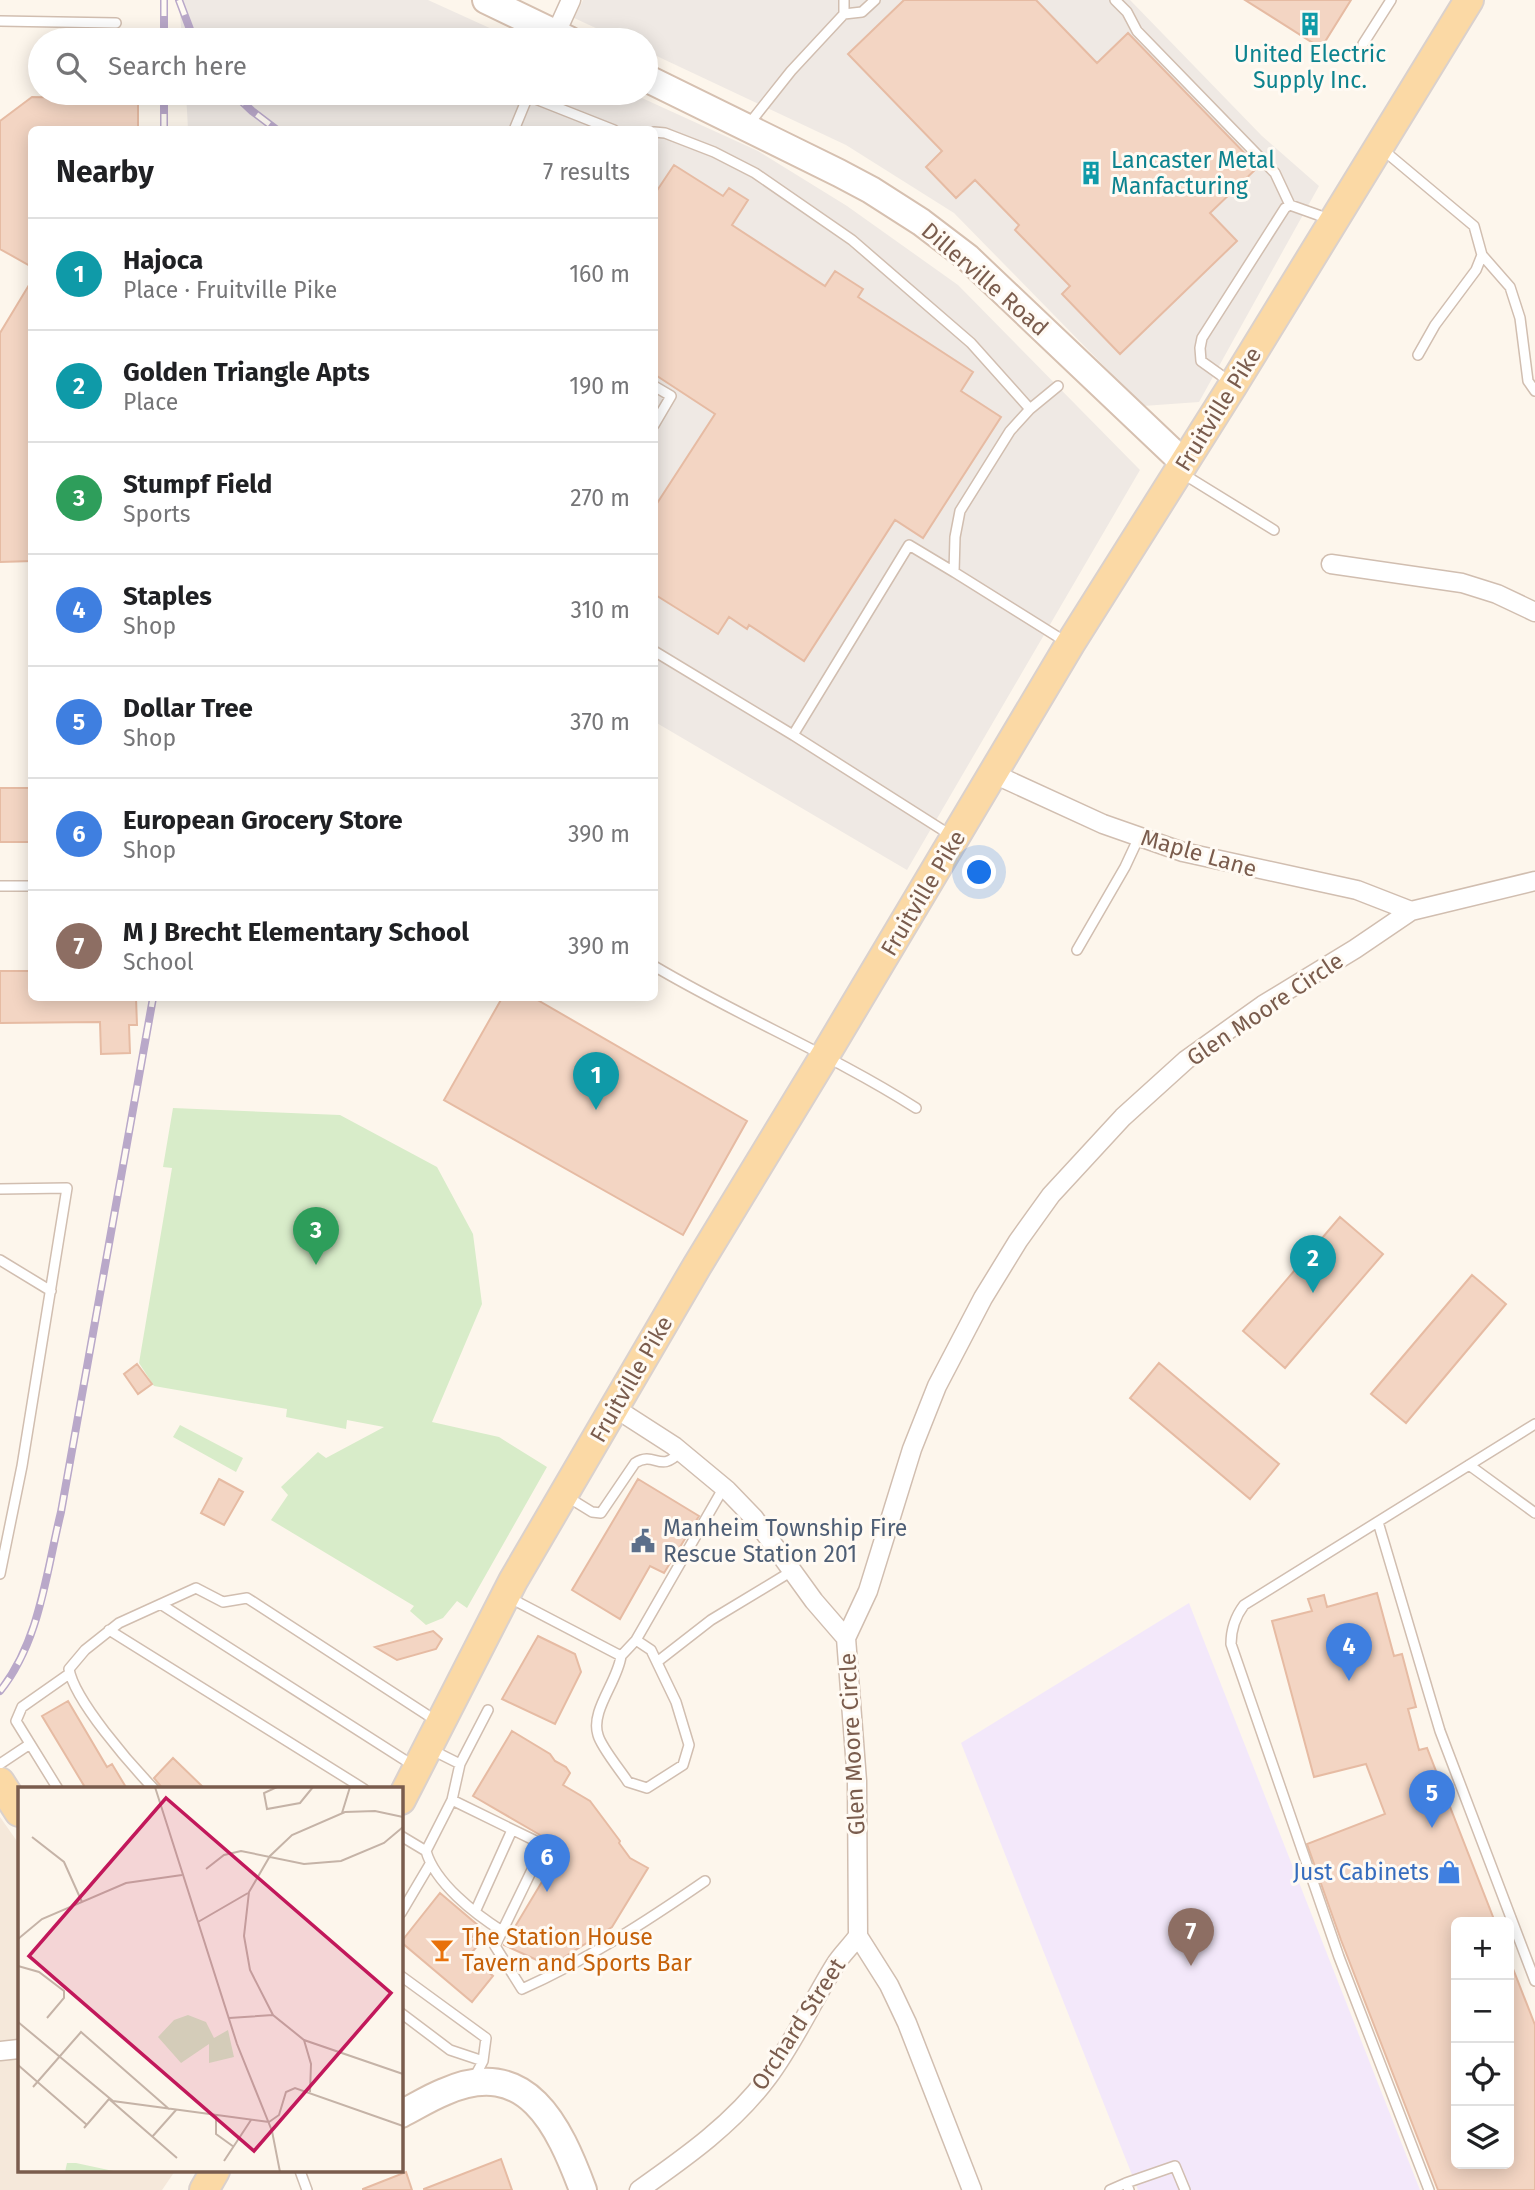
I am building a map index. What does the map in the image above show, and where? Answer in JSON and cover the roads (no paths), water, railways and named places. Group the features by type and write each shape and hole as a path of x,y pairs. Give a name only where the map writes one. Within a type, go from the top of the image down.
{"main road":[{"path":"486,0 540,28"},
{"name":"Fruitville Pike","path":"402,1798 505,1596 697,1266 1070,645 1233,385 1468,0"},
{"name":"Dillerville Road","path":"658,84 871,190 921,222 967,257 1000,287 1182,467"},
{"path":"402,2113 444,2091 471,2085 502,2085 519,2091 533,2099 557,2129 583,2190"},
{"path":"204,2190 214,2172"}],"street":[{"path":"562,28 571,0"},
{"path":"1331,564 1462,583 1497,594 1535,612"},
{"name":"Maple Lane","path":"994,774 1103,824 1183,852 1235,866 1357,890 1411,911"},
{"name":"Glen Moore Circle","path":"858,1936 857,1781 846,1639 868,1591 912,1449 942,1376 983,1297 1018,1241 1051,1195 1123,1117 1186,1060 1254,1011 1411,911 1535,881"},
{"path":"615,1408 681,1451 724,1487 754,1518 846,1639"},
{"path":"858,1936 889,1985 972,2190"},
{"name":"Orchard Street","path":"639,2190 691,2154 728,2122 758,2089 806,2018 836,1963 858,1936"},
{"path":"0,2051 18,2049"}],"lane":[{"path":"844,0 844,14"},
{"path":"746,128 791,71 844,14 863,12 875,0"},
{"path":"1115,0 1127,12 1137,31 1275,173 1290,205 1333,220"},
{"path":"1363,44 1391,0"},
{"path":"0,21 116,23"},
{"path":"516,126 524,105"},
{"path":"555,105 605,126"},
{"path":"658,132 714,152 755,173 852,240 971,343 1030,409"},
{"path":"1378,146 1474,226 1482,255 1510,287 1520,318 1528,381 1535,391"},
{"path":"1233,385 1201,361 1202,338 1285,208 1290,205"},
{"path":"1418,355 1476,270 1482,255"},
{"path":"954,572 955,537 960,511 1010,431 1030,409 1058,386"},
{"path":"658,388 671,396 658,418"},
{"path":"1182,467 1274,530"},
{"path":"793,735 909,545 1070,645"},
{"path":"658,653 956,838"},
{"path":"1077,950 1125,867 1139,836"},
{"path":"0,886 28,886"},
{"path":"658,968 824,1057 868,1077 916,1108"},
{"path":"0,1189 67,1188 0,1574"},
{"path":"0,1260 51,1291"},
{"path":"1429,2190 1339,1957 1231,1644 1234,1621 1244,1605 1535,1424"},
{"path":"564,1495 592,1512 601,1513 635,1463 644,1459 666,1463 681,1451"},
{"path":"1469,1465 1535,1513"},
{"path":"636,1640 651,1650 677,1702 689,1745 683,1765 647,1788 628,1782 598,1735 598,1714 619,1671 621,1656 636,1640 724,1487"},
{"path":"1378,1522 1440,1731 1535,1981"},
{"path":"657,1662 711,1620 792,1571"},
{"path":"152,1787 101,1725 71,1681 69,1669 85,1650 109,1630 196,1588 223,1602 247,1598 371,1678 428,1746"},
{"path":"505,1596 621,1656"},
{"path":"162,1605 357,1730 428,1746 460,1764"},
{"path":"109,1630 361,1787"},
{"path":"57,1787 16,1721 22,1707 69,1674"},
{"path":"426,1851 452,1800 460,1764 488,1710"},
{"path":"0,1764 30,1744"},
{"path":"452,1800 544,1845 495,1946 522,1989 560,1972 705,1881"},
{"path":"475,1912 512,1830"},
{"path":"402,1837 426,1851 430,1864 445,1883 475,1912 502,1931"},
{"path":"402,1911 430,1864"},
{"path":"402,1977 486,2038 483,2061 471,2085"},
{"path":"402,2013 450,2050 483,2061"},
{"path":"1110,2190 1127,2187 1175,2166 1185,2190"},
{"path":"300,2172 307,2190"}],"railway":[{"path":"164,0 164,28"},
{"path":"179,0 190,28"},
{"path":"164,105 164,126"},
{"path":"246,105 272,126"},
{"path":"0,1691 24,1651 46,1582 61,1512 152,1001"}],"place":[{"name":"United Electric Supply Inc.","path":"1310,24"},
{"name":"Lancaster Metal Manfacturing","path":"1091,173"},
{"name":"Hajoca","path":"596,1110"},
{"name":"Stumpf Field","path":"316,1265"},
{"name":"Golden Triangle Apts","path":"1313,1293"},
{"name":"Manheim Township Fire Rescue Station 201","path":"643,1541"},
{"name":"Staples","path":"1349,1681"},
{"name":"Dollar Tree","path":"1432,1828"},
{"name":"Just Cabinets","path":"1449,1872"},
{"name":"European Grocery Store","path":"547,1892"},
{"name":"The Station House Tavern and Sports Bar","path":"442,1950"},
{"name":"M J Brecht Elementary School","path":"1191,1966"}]}
